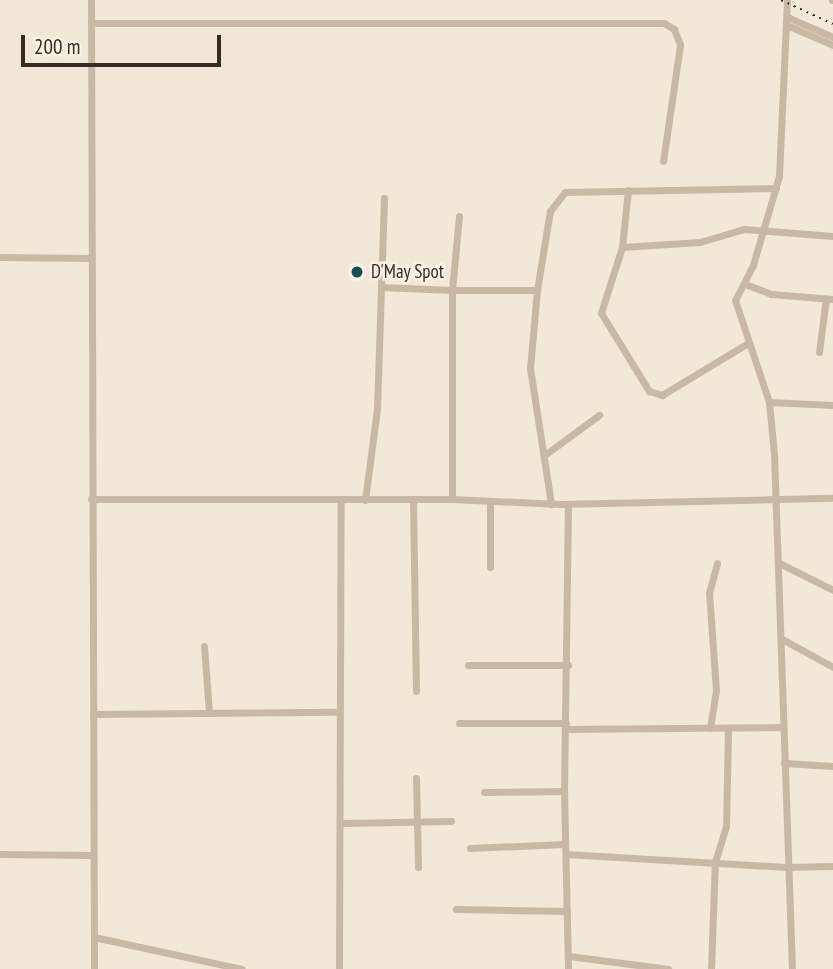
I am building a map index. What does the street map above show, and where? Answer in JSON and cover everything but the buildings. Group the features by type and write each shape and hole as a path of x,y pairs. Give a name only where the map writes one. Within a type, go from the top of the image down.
{"street":[{"path":"91,0 94,969"},
{"path":"787,0 788,21 776,188 745,284 735,300 769,402 781,564 786,867 792,969"},
{"path":"788,21 833,37"},
{"path":"788,21 833,45"},
{"path":"91,23 664,23 674,29 680,45 663,161"},
{"path":"551,504 546,454 540,443 530,368 537,290 550,211 558,196 628,190 776,188"},
{"path":"628,190 622,247 602,321 654,396 748,343"},
{"path":"365,500 377,409 384,198"},
{"path":"452,499 452,290 459,216"},
{"path":"622,247 700,242 736,230 833,236"},
{"path":"0,257 90,258"},
{"path":"745,284 771,294 830,298 819,352"},
{"path":"380,286 452,290 537,290"},
{"path":"769,402 833,405"},
{"path":"546,454 599,415"},
{"path":"91,499 452,499 568,504 774,497 833,498"},
{"path":"339,969 342,823 337,712 341,500"},
{"path":"413,500 416,691"},
{"path":"490,502 490,567"},
{"path":"568,504 568,665 564,791 568,969"},
{"path":"710,728 716,690 709,593 717,563"},
{"path":"781,564 833,590"},
{"path":"782,639 833,667"},
{"path":"204,646 209,713"},
{"path":"468,665 568,665"},
{"path":"93,714 337,712"},
{"path":"459,723 783,727"},
{"path":"711,969 715,862 726,827 728,728"},
{"path":"784,764 833,766"},
{"path":"416,778 418,867"},
{"path":"484,792 564,791"},
{"path":"342,823 451,821"},
{"path":"470,848 565,844"},
{"path":"0,853 93,855"},
{"path":"566,854 786,867 833,866"},
{"path":"456,909 567,911"},
{"path":"94,937 217,966 242,969"},
{"path":"569,956 668,969"}],"railway":[{"path":"781,0 833,24"}],"place":[{"name":"D'May Spot","path":"357,272"}]}
